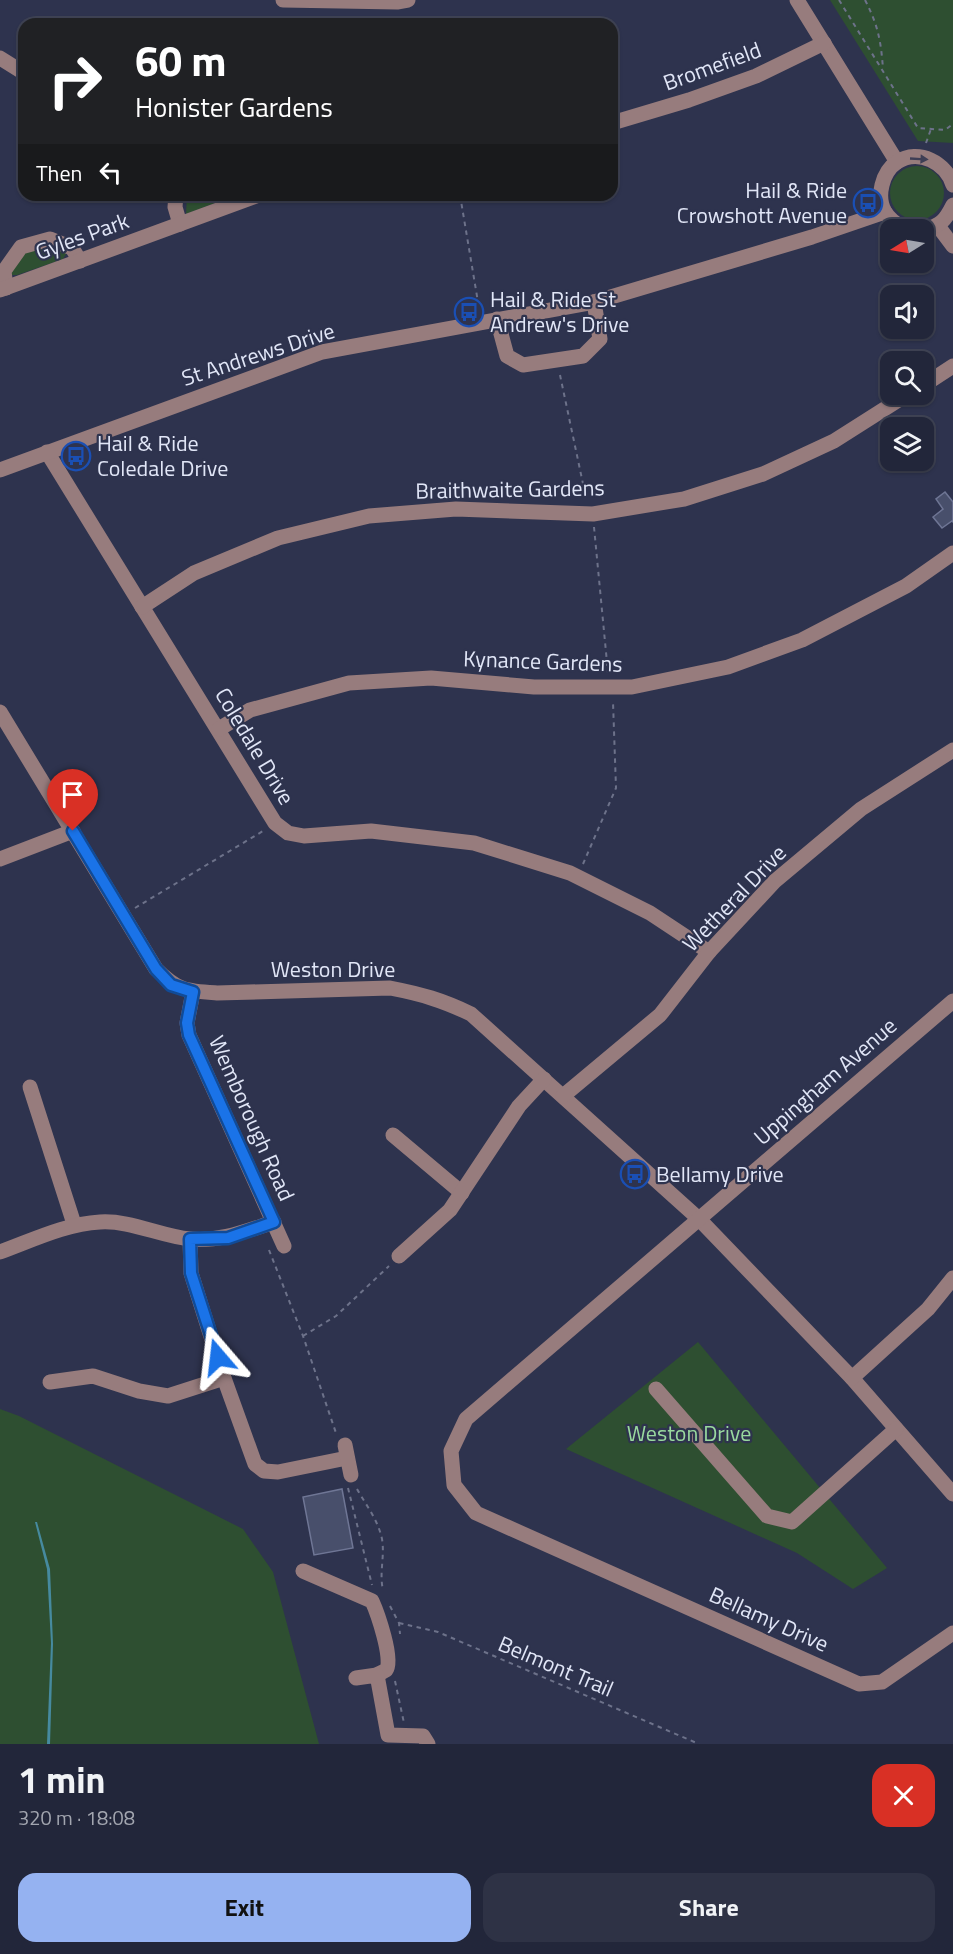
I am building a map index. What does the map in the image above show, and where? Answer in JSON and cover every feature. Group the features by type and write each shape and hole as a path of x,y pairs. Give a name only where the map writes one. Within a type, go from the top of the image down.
{"street":[{"path":"283,0 397,2 408,0"},
{"path":"797,0 897,162"},
{"name":"Bromefield","path":"618,121 689,100 756,76 824,43"},
{"path":"0,58 18,69"},
{"path":"891,219 885,212 881,198 882,184 888,171 897,162 913,157 928,158 940,165 952,178"},
{"path":"176,201 180,224"},
{"name":"Gyles Park","path":"3,289 243,201"},
{"path":"934,226 947,217 953,205"},
{"name":"St Andrews Drive","path":"0,470 322,352 594,302 812,237 885,212"},
{"path":"934,230 953,246"},
{"path":"3,289 3,271 21,247 50,239 72,248 80,261"},
{"path":"497,319 507,356 523,365 583,356 600,339 594,302"},
{"path":"934,378 953,366"},
{"name":"Braithwaite Gardens","path":"142,607 194,573 278,538 369,516 456,509 593,514 684,499 764,474 834,441 891,405"},
{"name":"Coledale Drive","path":"47,452 275,823 288,833 304,836 371,831 474,843 578,877 651,913 709,952"},
{"name":"Kynance Gardens","path":"219,729 250,710 349,683 431,678 534,687 632,687 728,667 802,640 906,586 953,553"},
{"path":"0,712 156,969 171,985 193,992"},
{"name":"Wetheral Drive","path":"563,1096 660,1014 709,952 775,881 861,809 953,750"},
{"path":"0,859 73,831"},
{"name":"Weston Drive","path":"193,992 390,988 443,1000 471,1014 699,1219 852,1378 953,1494"},
{"name":"Wemborough Road","path":"193,992 187,1023 189,1035 284,1246"},
{"name":"Uppingham Avenue","path":"699,1219 953,1001"},
{"path":"399,1256 450,1210 519,1106 544,1079"},
{"path":"30,1087 74,1224"},
{"path":"393,1135 462,1193"},
{"name":"Bellamy Drive","path":"699,1219 466,1419 451,1451 454,1485 476,1513 859,1684 882,1682 953,1633"},
{"path":"0,1252 74,1224 103,1222 150,1229 190,1239 228,1238 274,1222"},
{"path":"190,1239 191,1273 224,1378 255,1464 264,1471 278,1472 342,1446 348,1478"},
{"path":"852,1378 928,1309 953,1278"},
{"path":"50,1382 93,1376 139,1391 168,1396 224,1378"},
{"path":"656,1389 767,1516 792,1522 896,1429"},
{"path":"303,1571 372,1601 379,1615 389,1662 386,1670 377,1675 356,1678"},
{"path":"377,1675 388,1735 423,1736 428,1744"}],"path":[{"path":"839,0 918,128 945,130 953,124"},
{"path":"865,0 875,19 881,39 883,70"},
{"path":"461,201 481,322"},
{"path":"557,360 584,494 593,514 607,667 614,707 616,788 578,877"},
{"path":"124,915 275,823"},
{"path":"270,1252 342,1446"},
{"path":"303,1336 336,1316 399,1256"},
{"path":"348,1478 372,1587"},
{"path":"348,1478 375,1518 382,1539 383,1558 380,1574 382,1588 399,1623 400,1642"},
{"name":"Belmont Trail","path":"399,1623 438,1632 699,1744"},
{"path":"394,1676 406,1734"}],"green space":[{"path":"830,0 953,0 953,143 918,141"},
{"path":"912,166 922,166 932,171 944,188 944,198 939,208 924,219 910,219 902,215 890,198 890,188 895,178"},
{"path":"187,201 220,201 186,214"},
{"path":"43,245 65,250 66,254 63,259 11,275 12,268 21,254"},
{"name":"Weston Drive","path":"698,1342 887,1568 853,1589 797,1553 566,1449"},
{"path":"0,1409 19,1416 243,1529 273,1572 319,1744 0,1744"}],"water":[{"path":"35,1522 37,1522 50,1569 53,1644 50,1744 47,1744 51,1643 47,1569"}],"building":[{"path":"945,492 953,502 953,522 942,528 933,517 943,509 936,499"},
{"path":"342,1489 353,1548 314,1555 303,1497"}],"place":[{"name":"Hail & Ride Crowshott Avenue","path":"868,203"},
{"name":"Hail & Ride St Andrew's Drive","path":"469,312"},
{"name":"Hail & Ride Coledale Drive","path":"76,456"},
{"name":"Bellamy Drive","path":"635,1174"}],"route":[{"path":"73,831 156,969 171,985 193,992 187,1023 189,1035 274,1222 228,1238 190,1239 191,1273 218,1357"}]}
